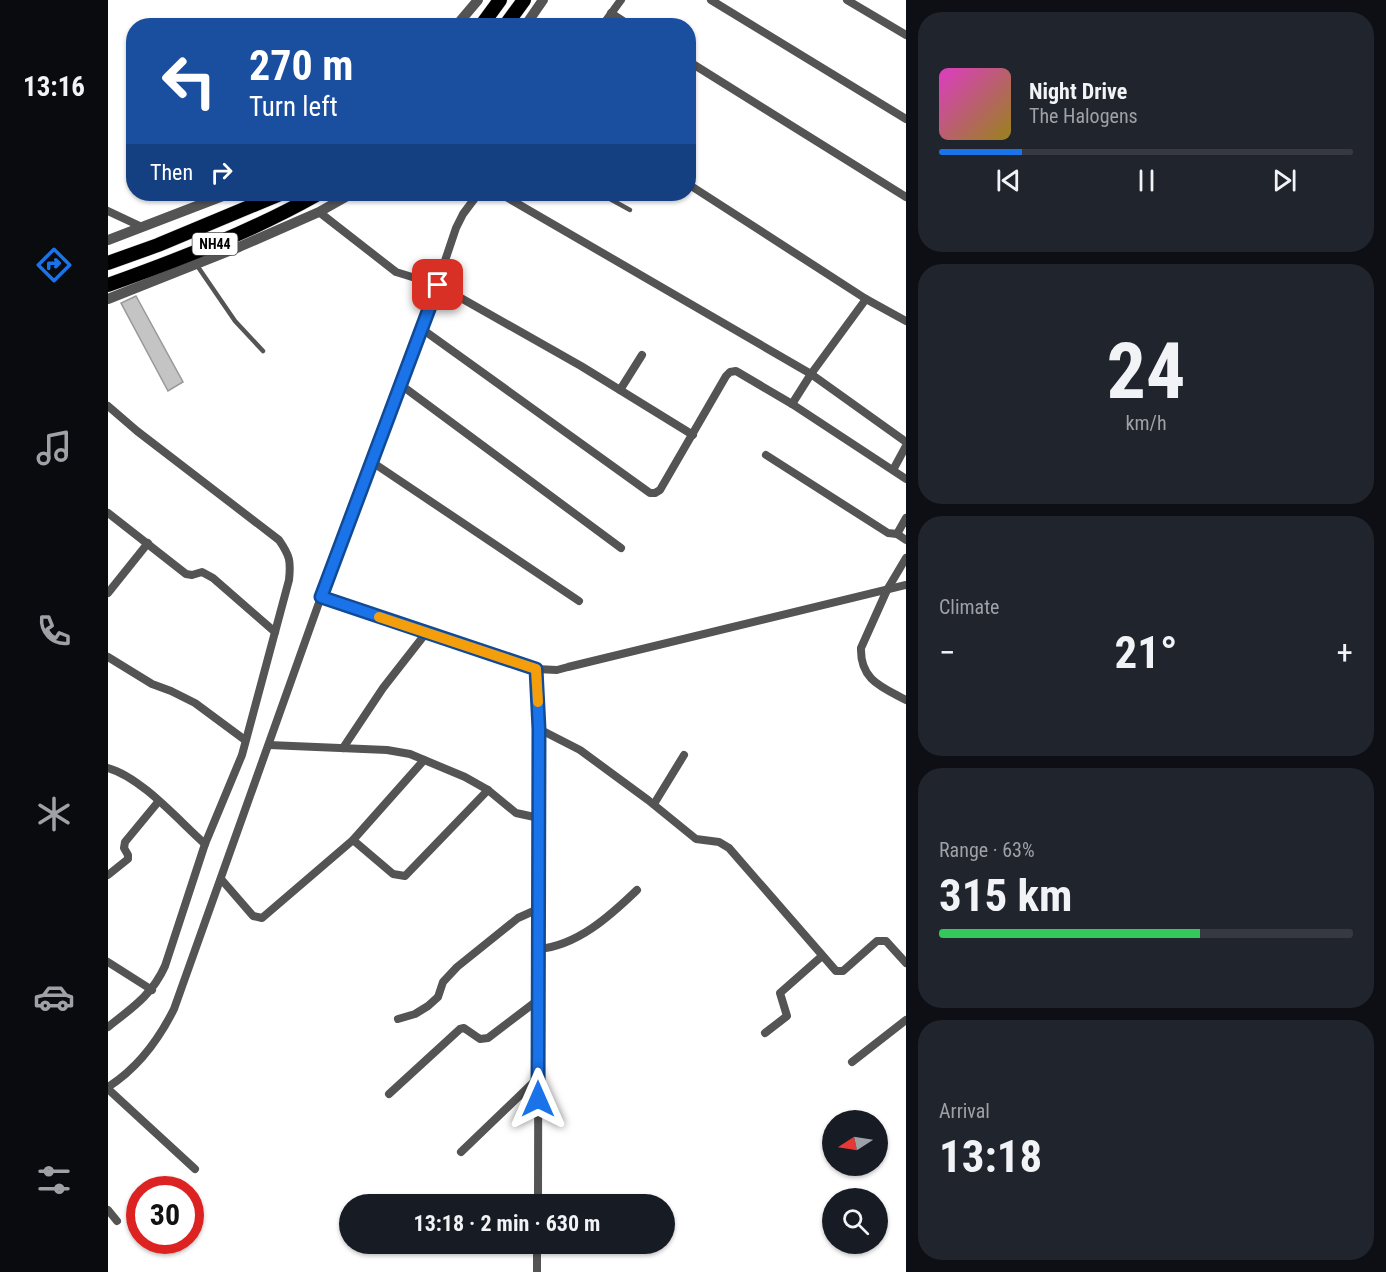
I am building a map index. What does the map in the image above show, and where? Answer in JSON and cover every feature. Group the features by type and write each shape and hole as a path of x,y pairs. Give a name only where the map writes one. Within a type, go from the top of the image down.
{"highway":[{"path":"488,18 501,0"},
{"path":"511,18 524,0"},
{"name":"NH44","path":"108,263 158,245 263,201"},
{"name":"NH44","path":"108,285 232,237 305,201"}],"street":[{"path":"463,18 478,0"},
{"path":"531,18 543,0"},
{"path":"608,18 621,0"},
{"path":"711,0 906,118"},
{"path":"847,0 906,35"},
{"path":"611,13 619,18"},
{"path":"696,67 906,197"},
{"path":"696,189 866,299 906,321"},
{"path":"108,240 210,201"},
{"path":"108,299 319,212 339,201"},
{"path":"195,1168 108,1088 137,1064 164,1030 174,1009 321,597 422,329 434,284 459,220 473,201"},
{"path":"513,201 811,374 906,444 893,470"},
{"path":"108,211 142,227"},
{"path":"319,212 396,272 434,284 620,390 693,435"},
{"path":"792,404 866,299"},
{"path":"422,329 650,493 655,494 660,490 730,372 742,373 906,479"},
{"path":"620,390 642,354"},
{"path":"401,385 621,548"},
{"path":"108,406 279,540 288,554 290,565 289,580 242,755 204,844 165,966 152,990 108,1027"},
{"path":"766,455 888,533 897,534 906,540"},
{"path":"372,462 579,601"},
{"path":"108,513 186,574 202,572 213,578 275,632"},
{"path":"897,534 906,518"},
{"path":"108,593 148,543"},
{"path":"906,558 887,590 861,648 863,667 872,680 906,700"},
{"path":"321,597 536,669 557,670 906,585"},
{"path":"343,748 383,688 426,633"},
{"path":"108,657 152,684 195,703 245,740"},
{"path":"536,669 539,729 537,1194"},
{"path":"539,729 580,750 654,804 696,839 704,842 719,842 729,848 836,971 840,972 881,940 886,942 906,963"},
{"path":"269,745 387,750 424,760 465,777 488,790 516,813 539,818"},
{"path":"654,804 684,755"},
{"path":"221,879 253,916 258,919 262,918 353,840 424,760"},
{"path":"108,768 125,774 204,844"},
{"path":"353,840 393,874 405,876 488,790"},
{"path":"108,875 129,858 124,848 125,842 158,802"},
{"path":"538,950 557,947 575,938 618,908 637,890"},
{"path":"398,1019 415,1014 434,1002 447,976 457,966 518,918 538,909"},
{"path":"765,1033 787,1016 780,993 822,956"},
{"path":"108,962 152,990"},
{"path":"389,1094 460,1029 464,1028 480,1039 488,1038 538,1000"},
{"path":"852,1062 906,1020"},
{"path":"461,1152 538,1078"},
{"path":"108,1210 117,1221"},
{"path":"537,1254 537,1272"}],"lane":[{"path":"614,201 630,210"},
{"path":"196,264 236,321 263,351"}],"building":[{"path":"136,296 183,382 168,391 121,303"}],"slow traffic":[{"path":"379,617 536,669 538,702"}],"route":[{"path":"438,285 321,597 536,669 539,729 538,1099"}]}
